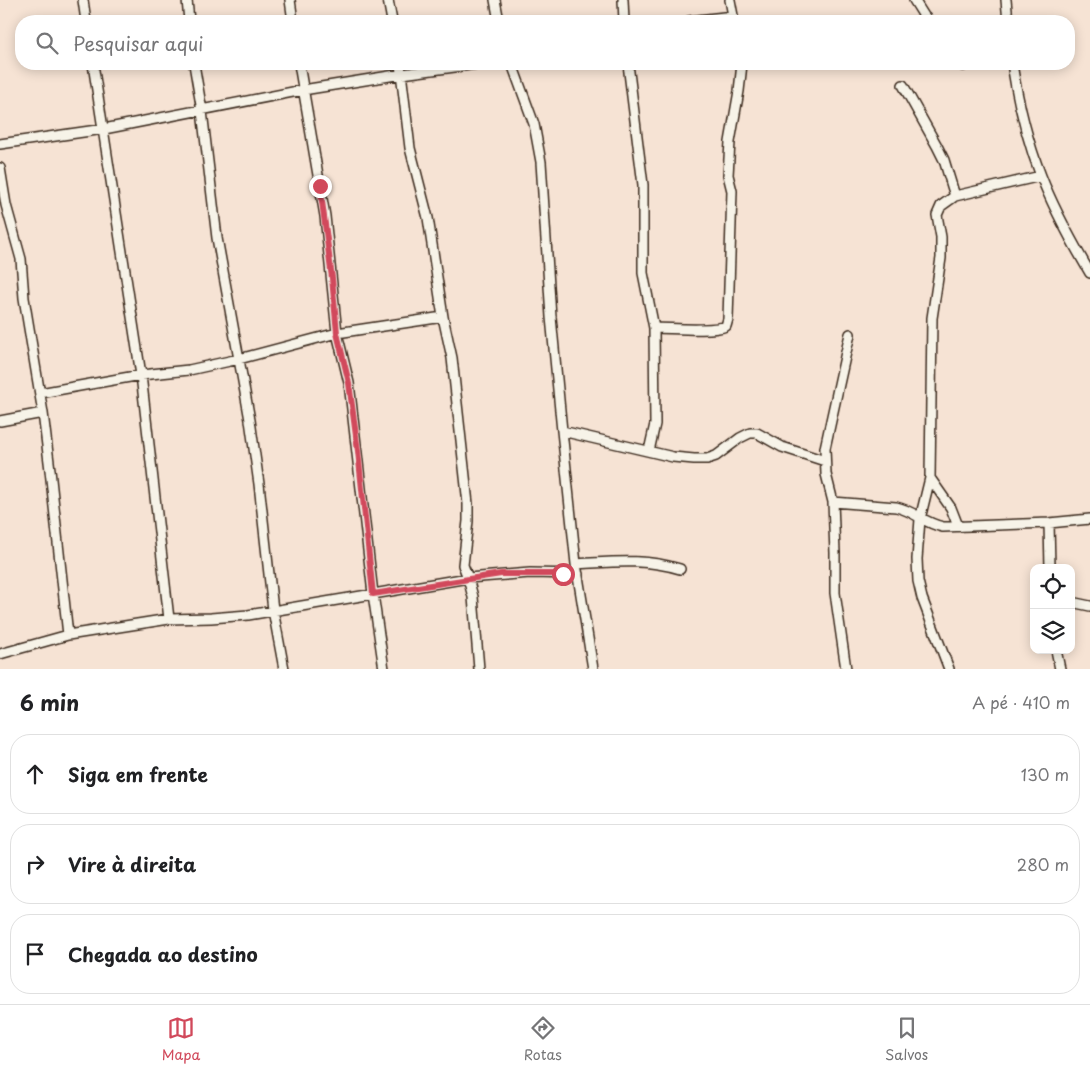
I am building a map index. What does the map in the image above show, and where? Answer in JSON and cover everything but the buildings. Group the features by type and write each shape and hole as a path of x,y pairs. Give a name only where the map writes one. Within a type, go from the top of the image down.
{"street":[{"path":"83,0 85,15"},
{"path":"187,0 188,15"},
{"path":"290,0 292,15"},
{"path":"388,0 391,15"},
{"path":"494,0 498,15"},
{"path":"623,0 624,15"},
{"path":"730,0 733,15"},
{"path":"914,0 923,15"},
{"path":"1006,0 1007,15"},
{"path":"94,70 142,374 144,409 169,619"},
{"path":"195,70 202,111 217,238 259,484 273,610 284,669"},
{"path":"300,70 324,216 337,333 349,383 373,594 384,669"},
{"path":"401,70 410,148 428,218 443,317 452,358 468,504 463,565 474,597 480,669"},
{"path":"0,144 104,129 303,90 432,70"},
{"path":"514,70 534,124 541,162 551,317 562,431 576,564 593,669"},
{"path":"629,70 643,185 643,273 654,328 655,424 649,451"},
{"path":"654,328 708,329 726,326 728,319 732,191 728,167 741,70"},
{"path":"1013,70 1018,102 1041,176 1054,208 1090,273"},
{"path":"903,85 938,146 955,196"},
{"path":"0,168 6,205 20,252 24,298 43,413 68,635"},
{"path":"949,669 922,598 918,582 917,559 920,519 930,478 932,318 941,258 941,237 937,215 941,206 955,196 1041,176"},
{"path":"40,393 142,374 189,370 337,333 443,317"},
{"path":"846,669 835,593 833,502 827,481 825,448 850,334"},
{"path":"0,421 43,413"},
{"path":"562,431 673,457 694,460 716,456 740,438 750,433 756,433 782,447 825,461"},
{"path":"930,478 951,508 958,526"},
{"path":"833,502 906,509 931,525 943,527 1049,523 1090,519"},
{"path":"1049,523 1050,564"},
{"path":"576,564 638,561 659,563 680,569"},
{"path":"0,654 68,635 169,619 248,615 468,578 530,573 578,574"},
{"path":"1075,603 1090,606"},
{"path":"1057,654 1060,669"}],"route":[{"path":"320,186 337,333 349,383 358,451 373,594 501,574 563,574"}]}
